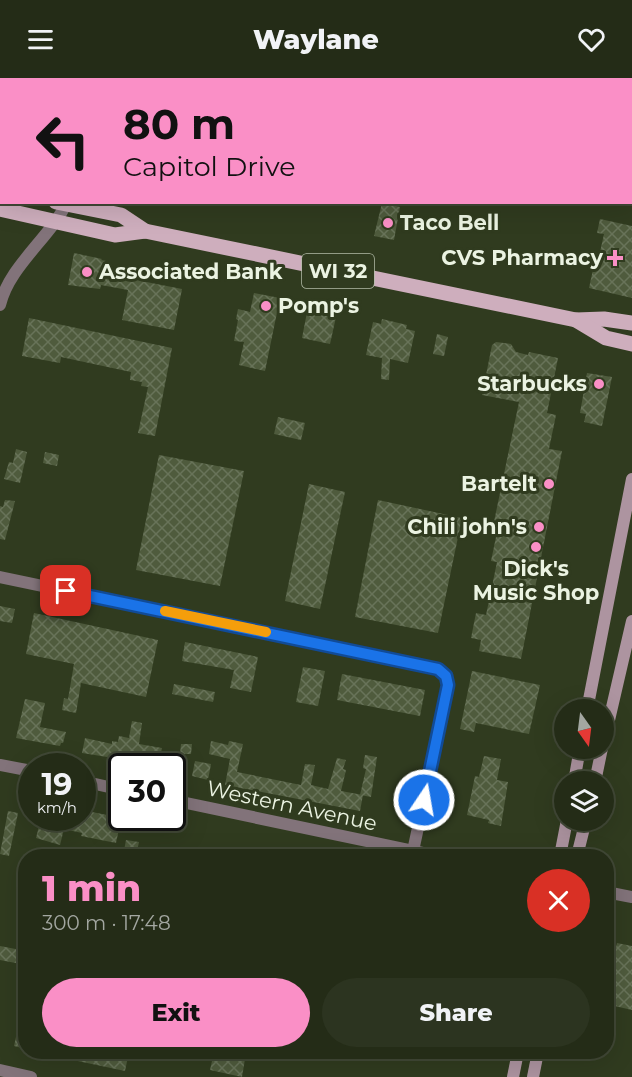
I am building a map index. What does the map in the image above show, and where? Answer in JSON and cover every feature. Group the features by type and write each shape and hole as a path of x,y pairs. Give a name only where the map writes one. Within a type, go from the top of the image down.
{"main road":[{"name":"WI 32","path":"68,204 121,215 145,231"},
{"name":"WI 32","path":"0,209 116,235 145,231 576,321 604,319 632,323"},
{"name":"WI 32","path":"576,321 606,338 632,344"},
{"path":"589,699 632,479"},
{"path":"614,699 632,621"},
{"path":"561,849 565,831"},
{"path":"579,849 583,831"},
{"path":"513,1077 517,1059"},
{"path":"533,1077 537,1059"}],"street":[{"path":"0,305 3,295 18,270 54,222 63,204"},
{"path":"0,577 435,667 448,680 448,688 413,849"},
{"path":"0,765 18,768"},
{"name":"Western Avenue","path":"186,803 404,849"},
{"path":"614,894 632,897"},
{"path":"0,1071 31,1077"}],"building":[{"path":"382,204 400,207 394,240 374,236"},
{"name":"CVS Pharmacy","path":"600,219 632,226 632,298 589,288 594,265 597,266 604,234 597,233"},
{"path":"74,253 106,261 105,267 123,271 121,277 182,289 174,330 122,320 128,290 101,285 100,289 68,285"},
{"path":"254,293 280,298 265,371 239,365 244,342 234,341 238,309 250,312"},
{"path":"309,302 338,308 330,344 302,338"},
{"path":"29,318 172,348 155,436 138,433 148,387 141,386 142,382 130,380 131,372 61,357 60,363 22,356"},
{"path":"382,319 407,325 406,329 415,331 408,363 390,359 389,380 381,379 382,358 366,355 373,322 381,324"},
{"path":"437,334 448,337 444,356 433,354"},
{"path":"496,342 511,344 516,352 528,355 529,352 558,358 547,413 556,415 549,449 562,451 521,659 479,651 481,640 471,638 476,613 486,615 497,562 491,561 496,537 491,536 519,402 482,395 492,345"},
{"path":"587,373 612,377 602,426 584,422 586,414 580,413"},
{"path":"278,417 305,423 301,440 274,434"},
{"path":"16,449 27,452 20,483 4,479 9,462 13,463"},
{"path":"45,452 59,455 57,466 43,463"},
{"path":"159,455 244,471 220,586 136,570"},
{"path":"309,484 345,492 320,609 285,601"},
{"path":"5,500 15,501 5,540 0,539 0,506 3,507"},
{"path":"378,500 462,518 438,633 355,617"},
{"path":"0,606 15,609 12,623 0,621"},
{"path":"34,613 158,640 146,697 81,683 76,713 62,710 64,698 68,699 74,664 26,654"},
{"path":"185,642 258,657 251,692 230,688 234,670 182,661"},
{"path":"303,667 325,671 318,706 296,702"},
{"path":"472,671 540,685 529,734 476,723 474,732 460,729"},
{"path":"342,674 425,690 420,716 337,700"},
{"path":"174,684 215,692 213,702 172,694"},
{"path":"25,699 45,703 40,727 66,732 60,746 16,738"},
{"path":"132,721 142,723 139,744 162,748 161,753 108,753 108,757 96,755 96,753 82,753 85,738 112,744 112,741 118,742 119,736 129,738"},
{"path":"211,741 228,745 229,741 243,744 237,772 301,785 305,764 315,765 311,785 328,789 337,758 346,760 341,791 363,795 360,811 225,785 230,759 209,754"},
{"path":"181,744 192,744 191,754 180,753"},
{"path":"365,755 377,757 371,797 360,795 366,769 363,768"},
{"path":"484,756 501,759 497,780 508,782 501,826 488,823 489,820 467,815 475,776 479,777"},
{"path":"195,761 211,764 208,780 192,776"},
{"path":"8,811 18,813 9,856 0,854"},
{"path":"96,813 108,815 108,831 119,831 116,843 81,836 82,833 73,831 96,831"},
{"path":"38,831 64,831 60,845 36,838"},
{"path":"126,840 139,842 138,849 124,849"},
{"path":"617,943 632,946 632,1010 614,1006 614,956"},
{"path":"0,946 18,949 18,963 0,960"},
{"path":"18,1028 18,1047 14,1046"},
{"path":"68,1059 128,1059 125,1071"},
{"path":"212,1059 245,1059 242,1077 210,1070"}],"slow traffic":[{"path":"165,611 266,632"}],"place":[{"name":"Taco Bell","path":"388,223"},
{"name":"CVS Pharmacy","path":"615,258"},
{"name":"Associated Bank","path":"87,272"},
{"name":"Pomp's","path":"266,306"},
{"name":"Starbucks","path":"599,384"},
{"name":"Bartelt","path":"549,484"},
{"name":"Chili john's","path":"539,527"},
{"name":"Dick's Music Shop","path":"536,547"}],"route":[{"path":"66,591 435,667 446,676 448,685 424,800"}]}
